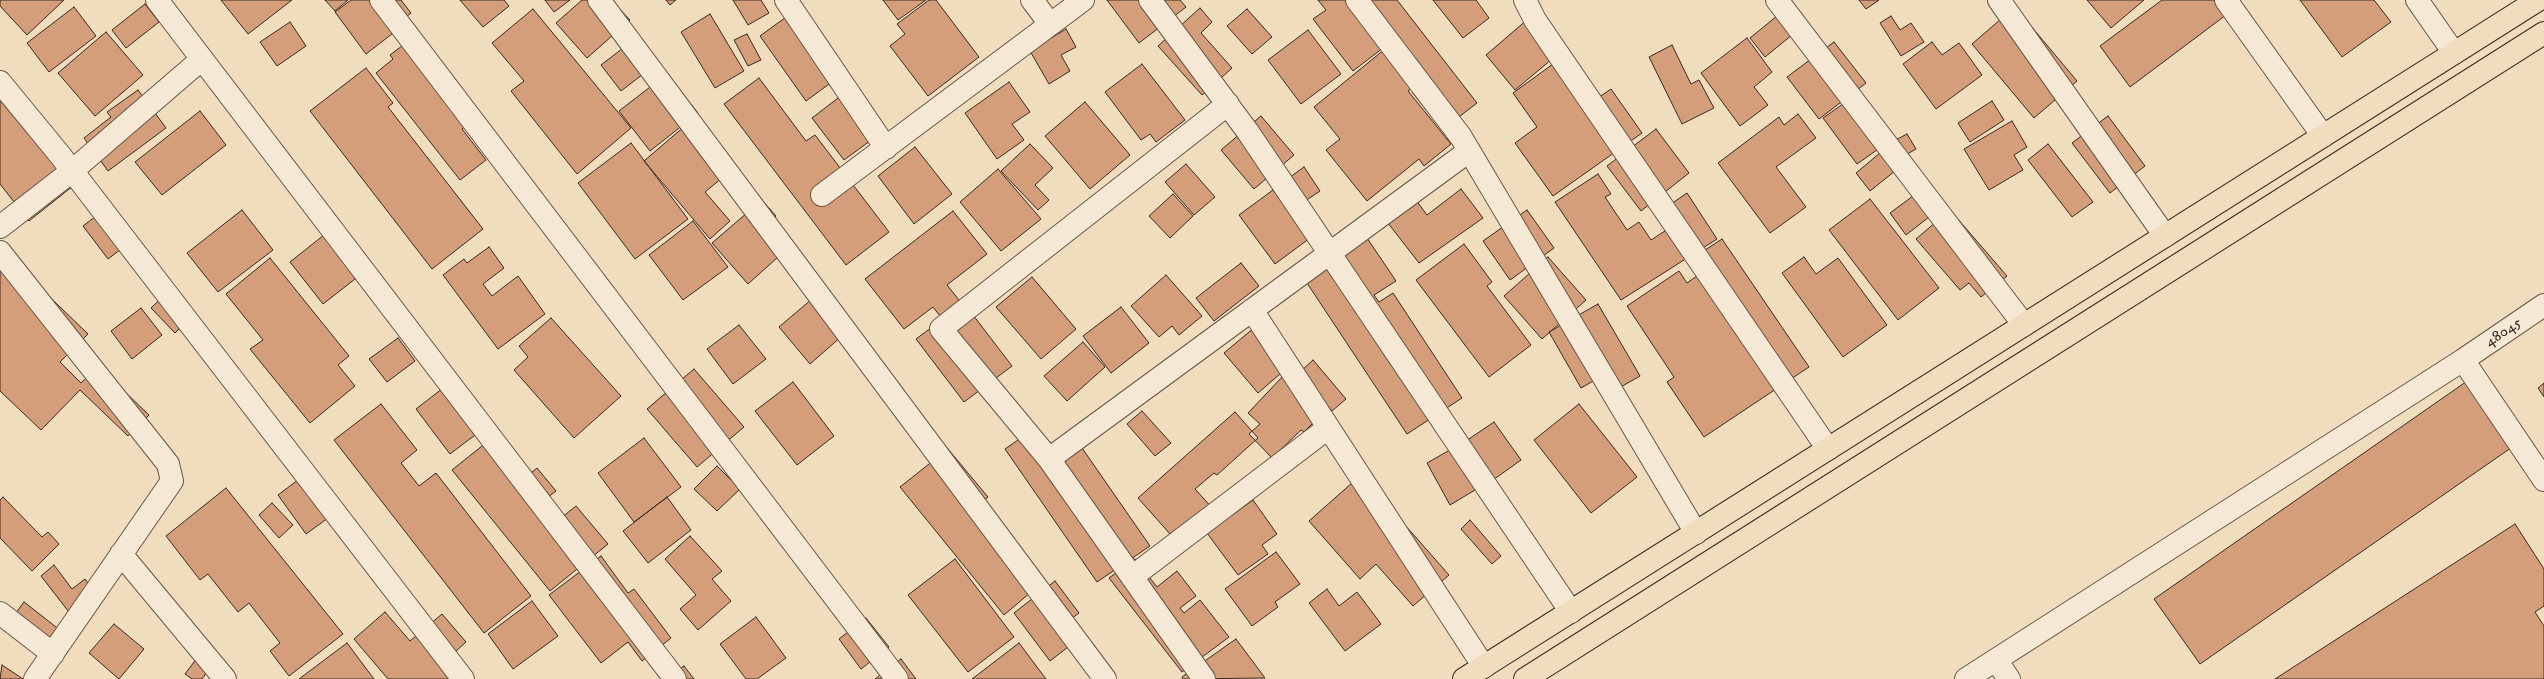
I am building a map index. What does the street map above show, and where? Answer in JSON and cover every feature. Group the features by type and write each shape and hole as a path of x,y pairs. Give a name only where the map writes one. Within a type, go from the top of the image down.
{"main road":[{"path":"1464,679 2538,0"},
{"path":"1525,679 2544,32"}],"street":[{"path":"156,0 674,679"},
{"path":"381,0 897,679"},
{"path":"600,0 1105,679"},
{"path":"786,0 886,148"},
{"path":"1032,0 1050,24"},
{"path":"822,195 1083,0"},
{"path":"1150,0 1228,104 1571,612"},
{"path":"1357,0 1469,151 1696,533"},
{"path":"1525,0 1535,20 1828,449"},
{"path":"1777,0 2024,325"},
{"path":"1999,0 2165,236"},
{"path":"2226,0 2323,136"},
{"path":"2417,0 2454,53"},
{"path":"0,227 72,171 202,59"},
{"path":"0,82 72,171 464,679"},
{"path":"1204,679 1049,459 941,329 1228,104"},
{"path":"1049,459 1469,151"},
{"path":"0,252 168,464 172,481 35,679"},
{"name":"48045","path":"1966,679 2463,360 2544,305"},
{"path":"1252,310 1484,667"},
{"path":"2463,360 2544,480"},
{"path":"1132,577 1328,428"},
{"path":"121,554 225,679"},
{"path":"0,613 52,654"},
{"path":"1996,660 2009,679"}],"building":[{"path":"0,0 64,0 27,35 0,6"},
{"path":"221,0 292,0 248,34"},
{"path":"325,0 348,0 335,11"},
{"path":"351,0 401,0 411,13 398,23 401,27 366,54 335,12"},
{"path":"460,0 504,0 509,6 483,27"},
{"path":"545,0 570,0 554,12"},
{"path":"582,0 588,0 600,14 613,2 630,20 587,58 556,23"},
{"path":"666,0 676,0 670,5"},
{"path":"733,0 761,0 769,13 748,25"},
{"path":"883,0 926,0 898,20"},
{"path":"929,0 936,0 979,57 928,96 890,46 905,34 897,24"},
{"path":"1107,0 1180,0 1186,7 1139,43"},
{"path":"1318,0 1397,0 1477,103 1442,130 1412,92 1424,82 1392,41 1353,71 1313,19 1326,10"},
{"path":"1433,0 1476,0 1489,18 1463,38"},
{"path":"1859,0 1879,0 1866,9"},
{"path":"2087,0 2144,0 2111,28"},
{"path":"2162,0 2214,0 2226,15 2130,87 2100,46"},
{"path":"2300,0 2374,0 2391,22 2342,57"},
{"path":"145,4 159,22 126,48 112,30"},
{"path":"74,7 96,36 49,72 27,43"},
{"path":"2015,7 2077,81 2034,118 1972,44"},
{"path":"1200,8 1212,22 1201,33 1232,68 1202,95 1158,46"},
{"path":"533,9 631,128 577,174 511,91 524,81 492,43"},
{"path":"1247,9 1272,37 1252,54 1227,26"},
{"path":"793,12 840,76 806,101 760,36"},
{"path":"710,14 744,71 715,88 681,32"},
{"path":"1777,16 1792,35 1765,57 1750,38"},
{"path":"1891,16 1900,30 1911,23 1924,42 1901,56 1880,23"},
{"path":"1528,19 1558,54 1515,90 1486,55"},
{"path":"290,22 306,46 277,66 260,42"},
{"path":"1066,29 1076,47 1061,55 1070,71 1049,84 1030,51"},
{"path":"1308,30 1341,74 1301,104 1268,60"},
{"path":"106,32 143,75 95,116 58,73"},
{"path":"747,34 761,60 748,66 734,40"},
{"path":"1747,38 1772,72 1754,87 1768,105 1740,126 1701,73"},
{"path":"631,42 651,68 621,91 601,65"},
{"path":"1834,42 1866,83 1819,119 1787,77"},
{"path":"1932,42 1942,55 1959,43 1982,75 1936,109 1903,64"},
{"path":"406,43 480,115 462,129 486,160 460,180 376,73 393,59 390,55"},
{"path":"1391,44 1421,81 1408,91 1451,144 1424,166 1419,159 1367,201 1326,150 1340,139 1314,107"},
{"path":"1672,45 1691,84 1699,80 1714,108 1682,124 1649,57"},
{"path":"1564,56 1595,100 1611,89 1642,133 1553,196 1515,143 1537,127 1513,93"},
{"path":"1142,64 1185,120 1156,142 1150,134 1141,140 1105,92"},
{"path":"366,68 393,103 388,107 483,229 432,269 310,111"},
{"path":"667,74 698,113 650,151 619,111"},
{"path":"759,78 806,141 815,135 889,232 846,265 724,104"},
{"path":"1009,82 1030,112 1012,124 1024,140 997,159 965,113"},
{"path":"0,84 78,182 29,221 0,184"},
{"path":"138,90 166,128 108,171 84,138 111,117 107,112"},
{"path":"842,95 874,138 844,160 812,118"},
{"path":"1850,99 1884,145 1857,164 1823,118"},
{"path":"1992,101 2004,120 1970,142 1958,123"},
{"path":"1085,102 1130,155 1090,189 1045,136"},
{"path":"200,111 226,145 162,195 135,162"},
{"path":"1798,114 1816,138 1776,167 1806,207 1770,233 1718,163 1779,117 1784,125"},
{"path":"1261,116 1294,155 1254,189 1221,150"},
{"path":"2108,116 2145,166 2110,193 2072,143"},
{"path":"693,119 734,168 705,192 730,221 710,239 644,161"},
{"path":"2012,121 2027,147 2014,155 2023,170 1989,190 1964,149"},
{"path":"1656,129 1689,173 1641,211 1607,166"},
{"path":"1907,134 1916,149 1895,161 1886,145"},
{"path":"631,143 688,219 635,259 578,183"},
{"path":"1030,144 1053,168 1035,185 1049,200 1038,210 1001,171"},
{"path":"2048,144 2093,202 2072,217 2028,160"},
{"path":"915,147 952,194 914,224 878,176"},
{"path":"1880,153 1895,171 1870,191 1856,173"},
{"path":"1186,164 1215,197 1194,215 1165,182"},
{"path":"1304,167 1320,191 1302,203 1286,180"},
{"path":"998,169 1041,219 1001,251 960,202"},
{"path":"1598,174 1611,194 1605,197 1627,230 1639,222 1651,240 1668,229 1658,213 1687,193 1717,239 1621,300 1555,202"},
{"path":"1461,189 1483,218 1419,263 1384,218 1413,196 1427,215"},
{"path":"1273,190 1310,238 1275,264 1239,215"},
{"path":"1173,194 1193,216 1170,238 1149,216"},
{"path":"1913,196 1929,217 1906,235 1890,213"},
{"path":"1870,199 1939,288 1898,320 1829,230"},
{"path":"762,200 776,216 766,225 787,249 748,284 712,243"},
{"path":"104,210 129,243 108,259 83,226"},
{"path":"242,210 273,250 218,292 187,253"},
{"path":"1527,210 1554,248 1510,280 1483,241"},
{"path":"1950,210 2007,276 1981,297 1969,283 1960,290 1916,239"},
{"path":"953,211 987,254 947,285 967,310 947,325 933,307 904,329 865,279"},
{"path":"693,221 728,267 683,300 649,255"},
{"path":"339,223 373,265 323,304 290,262"},
{"path":"1365,235 1396,281 1374,295 1379,302 1393,293 1462,398 1407,434 1303,277"},
{"path":"1722,239 1809,367 1704,437 1667,382 1674,377 1627,306 1679,271 1687,283 1711,266 1702,252"},
{"path":"1464,244 1492,282 1487,286 1531,345 1489,377 1416,280"},
{"path":"489,247 504,268 483,284 492,296 518,276 545,314 498,349 443,275 464,259 467,263"},
{"path":"0,249 88,334 60,362 81,383 98,366 149,415 128,436 80,390 41,430 0,391"},
{"path":"1548,257 1586,300 1542,339 1504,296"},
{"path":"1804,257 1816,274 1838,258 1887,325 1843,357 1782,273"},
{"path":"270,258 349,356 338,365 355,386 310,423 250,349 263,340 226,294"},
{"path":"1241,263 1259,286 1214,321 1196,298"},
{"path":"1166,275 1202,316 1179,335 1172,326 1159,337 1131,306"},
{"path":"1032,277 1076,329 1041,359 996,307"},
{"path":"171,289 195,313 175,333 151,308"},
{"path":"819,293 850,329 810,364 779,327"},
{"path":"1598,304 1640,376 1605,396 1595,380 1581,388 1549,332"},
{"path":"1121,307 1149,343 1111,373 1083,336"},
{"path":"141,308 162,335 132,359 111,331"},
{"path":"973,315 1012,366 964,402 916,339 939,322"},
{"path":"551,318 621,396 574,438 514,370 528,357 519,346"},
{"path":"1261,322 1295,361 1258,393 1224,353"},
{"path":"739,325 766,359 733,384 707,349"},
{"path":"398,338 415,361 387,382 369,359"},
{"path":"1083,342 1105,367 1067,401 1044,376"},
{"path":"1313,360 1346,399 1332,411 1299,373"},
{"path":"694,369 744,427 697,467 647,409"},
{"path":"1285,374 1323,413 1304,432 1301,430 1272,458 1249,434 1260,424 1248,413"},
{"path":"2473,377 2518,443 2200,664 2154,599"},
{"path":"456,378 491,423 450,454 416,409"},
{"path":"793,382 834,436 797,465 755,411"},
{"path":"2544,383 2544,397 2538,388"},
{"path":"381,404 417,450 401,463 419,486 436,473 531,596 484,633 334,440"},
{"path":"1579,404 1637,477 1591,513 1534,440"},
{"path":"1142,411 1171,443 1155,456 1127,424"},
{"path":"1235,412 1258,438 1217,475 1214,473 1195,489 1214,510 1178,543 1138,498"},
{"path":"1494,422 1521,460 1493,480 1466,441"},
{"path":"1037,427 1062,462 1082,448 1150,546 1097,582 1005,449"},
{"path":"492,438 525,478 537,468 556,491 535,507 551,526 576,506 608,544 550,591 452,470"},
{"path":"644,438 681,487 634,522 598,473"},
{"path":"1462,443 1485,484 1450,505 1427,463"},
{"path":"948,449 988,497 975,508 1038,586 1004,615 900,487"},
{"path":"717,466 740,489 717,511 694,489"},
{"path":"310,471 339,510 306,534 278,495"},
{"path":"1361,475 1449,575 1413,606 1376,564 1360,579 1309,521"},
{"path":"226,488 343,634 289,676 270,651 280,643 249,603 238,612 208,574 200,580 166,536"},
{"path":"3,497 42,537 48,532 59,544 32,571 0,538 0,500"},
{"path":"667,497 691,530 648,563 623,531"},
{"path":"1253,500 1277,534 1262,545 1268,554 1238,575 1207,533"},
{"path":"272,503 293,525 279,538 259,515"},
{"path":"1470,520 1501,556 1492,564 1461,529"},
{"path":"2515,524 2544,569 2544,606 2535,612 2544,626 2544,679 2275,679"},
{"path":"690,536 722,571 712,579 731,601 698,630 680,609 696,595 665,559"},
{"path":"1276,552 1300,584 1275,602 1278,607 1252,626 1225,589"},
{"path":"601,556 628,593 634,589 671,638 642,661 628,642 601,663 549,595"},
{"path":"955,559 1014,637 968,672 908,595"},
{"path":"1135,559 1157,587 1177,571 1196,596 1180,608 1184,613 1200,600 1229,637 1182,672 1109,578"},
{"path":"54,565 72,589 85,579 97,596 72,616 41,576"},
{"path":"1055,581 1079,613 1059,628 1072,644 1050,661 1014,613"},
{"path":"1327,589 1339,606 1357,592 1381,624 1345,651 1309,603"},
{"path":"532,601 558,636 513,669 488,634"},
{"path":"24,602 65,634 48,657 7,625"},
{"path":"385,612 410,641 442,614 466,642 455,652 472,672 464,679 388,679 354,639"},
{"path":"756,617 786,658 757,679 746,679 720,644"},
{"path":"866,618 889,647 861,669 839,639"},
{"path":"114,624 144,649 119,679 89,653"},
{"path":"1236,639 1265,678 1183,679 1182,677"},
{"path":"347,643 374,679 299,679"},
{"path":"1019,643 1046,679 972,679"},
{"path":"200,654 213,664 202,679 192,679 185,674"},
{"path":"901,659 916,679 875,679"},
{"path":"2,665 23,679 0,679"},
{"path":"684,666 694,679 667,679"}]}
